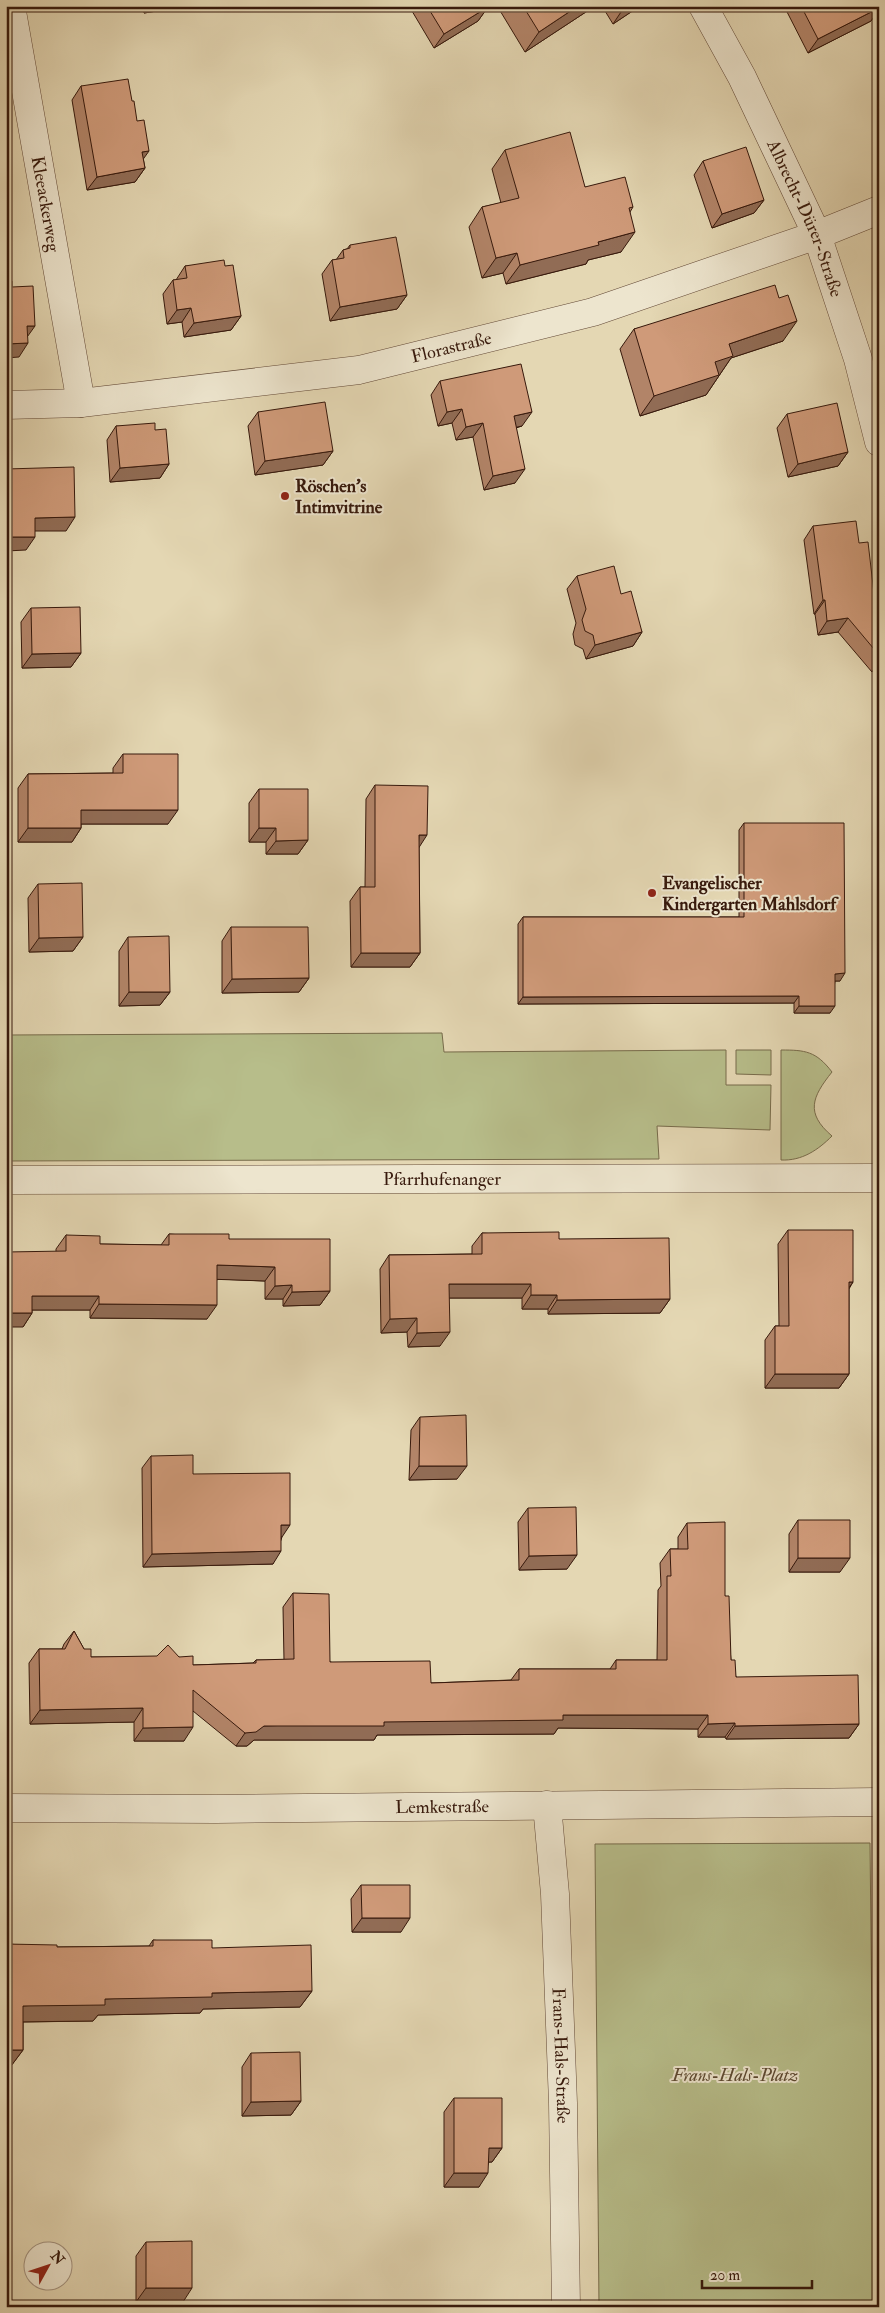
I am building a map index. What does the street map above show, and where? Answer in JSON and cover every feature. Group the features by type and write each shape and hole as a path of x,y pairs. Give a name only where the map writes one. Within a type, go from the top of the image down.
{"street":[{"name":"Kleeackerweg","path":"12,6 81,403"},
{"name":"Albrecht-Dürer-Straße","path":"702,6 742,77 818,236 858,359 879,442"},
{"name":"Florastraße","path":"6,405 81,403 360,370 593,312 818,236 879,210"},
{"name":"Pfarrhufenanger","path":"6,1180 879,1178"},
{"name":"Lemkestraße","path":"6,1808 216,1809 547,1804 879,1802"},
{"name":"Frans-Hals-Straße","path":"547,1804 556,1904 563,2103 566,2307"}],"green space":[{"path":"442,1033 444,1052 726,1050 726,1085 771,1085 770,1130 657,1126 659,1159 6,1161 6,1035"},
{"path":"736,1050 771,1050 771,1075 736,1074"},
{"path":"781,1050 797,1050 810,1053 821,1060 832,1072 820,1089 814,1105 818,1120 823,1128 832,1136 809,1154 789,1160 781,1160"},
{"name":"Frans-Hals-Platz","path":"870,1843 875,2307 599,2307 595,1844"}],"building":[{"path":"427,6 488,6 488,7 444,34"},
{"path":"523,6 578,6 539,32"},
{"path":"801,6 879,6 879,8 818,39"},
{"path":"128,79 137,121 144,120 149,151 142,152 145,168 97,177 81,86"},
{"path":"570,132 585,187 625,177 633,207 629,208 635,232 598,242 599,245 520,265 517,253 496,258 482,207 519,198 505,150"},
{"path":"746,147 764,200 722,214 703,161"},
{"path":"396,237 407,295 340,307 332,260 344,258 343,250 350,248 350,245"},
{"path":"224,260 225,266 233,265 241,316 194,323 191,308 177,310 173,280 187,278 185,266"},
{"path":"6,281 12,281 12,287 33,286 35,326 27,326 28,343 6,344"},
{"path":"775,285 779,298 788,295 797,321 729,344 733,356 715,362 719,375 654,396 634,329"},
{"path":"521,364 532,412 514,416 525,469 493,476 483,423 466,427 462,409 447,412 440,381"},
{"path":"325,402 333,451 265,461 258,412"},
{"path":"837,403 848,452 798,464 787,414"},
{"path":"155,423 155,430 166,429 169,464 120,468 116,426"},
{"path":"74,467 75,517 35,518 35,537 6,537 6,469"},
{"path":"856,521 859,543 868,542 879,637 879,655 848,618 827,621 825,600 823,600 813,526"},
{"path":"614,566 621,594 631,591 642,632 595,645 593,635 585,631 582,620 586,609 577,576"},
{"path":"80,607 81,653 32,654 31,608"},
{"path":"123,754 178,754 178,810 81,810 81,828 28,828 28,774 123,773"},
{"path":"375,785 428,786 427,835 419,835 420,953 361,953 360,887 375,887"},
{"path":"259,789 308,789 308,840 276,841 276,828 259,828"},
{"path":"744,823 844,823 845,973 835,974 835,1006 799,1006 799,996 523,997 523,917 744,917"},
{"path":"82,883 83,937 39,938 38,884"},
{"path":"231,927 308,927 309,978 232,979"},
{"path":"169,936 170,992 129,992 128,937"},
{"path":"788,1230 853,1230 853,1282 849,1282 849,1374 775,1374 775,1326 789,1326"},
{"path":"559,1232 559,1239 669,1238 670,1299 557,1300 557,1295 531,1295 531,1284 449,1284 450,1332 417,1333 417,1318 390,1319 389,1255 482,1254 482,1233"},
{"path":"169,1234 229,1234 229,1239 330,1239 330,1291 292,1292 292,1285 275,1286 275,1267 217,1265 217,1305 99,1304 99,1296 32,1296 32,1313 6,1313 6,1252 66,1251 66,1235 100,1236 100,1244 169,1245"},
{"path":"466,1415 467,1466 419,1466 420,1417"},
{"path":"193,1455 193,1474 290,1473 290,1525 281,1525 281,1551 152,1554 151,1456"},
{"path":"576,1507 577,1555 529,1556 528,1508"},
{"path":"798,1520 850,1520 850,1558 798,1558"},
{"path":"725,1522 725,1596 729,1596 731,1660 735,1660 736,1677 858,1675 859,1724 735,1726 735,1723 708,1724 708,1715 563,1715 563,1720 384,1722 384,1726 264,1726 256,1732 245,1733 193,1690 193,1727 143,1728 143,1708 40,1710 39,1649 65,1649 74,1631 84,1649 91,1649 91,1657 157,1656 168,1645 179,1657 193,1656 193,1665 256,1663 256,1660 294,1659 293,1593 329,1594 330,1662 430,1661 431,1683 519,1680 519,1669 616,1669 616,1660 667,1660 667,1576 671,1576 670,1549 688,1549 687,1523"},
{"path":"6,1596 8,1596 6,1616"},
{"path":"361,1885 410,1885 410,1918 362,1918"},
{"path":"153,1940 212,1940 212,1948 311,1945 312,1991 212,1993 212,1997 105,1999 105,2005 23,2006 23,2050 6,2050 6,1944 57,1945 57,1947 153,1946"},
{"path":"300,2052 301,2101 251,2102 251,2053"},
{"path":"454,2098 502,2098 502,2148 489,2148 488,2173 454,2173"},
{"path":"192,2241 192,2288 146,2288 146,2242"}],"place":[{"name":"Röschen's Intimvitrine","path":"285,496"},
{"name":"Evangelischer Kindergarten Mahlsdorf","path":"652,893"}]}
